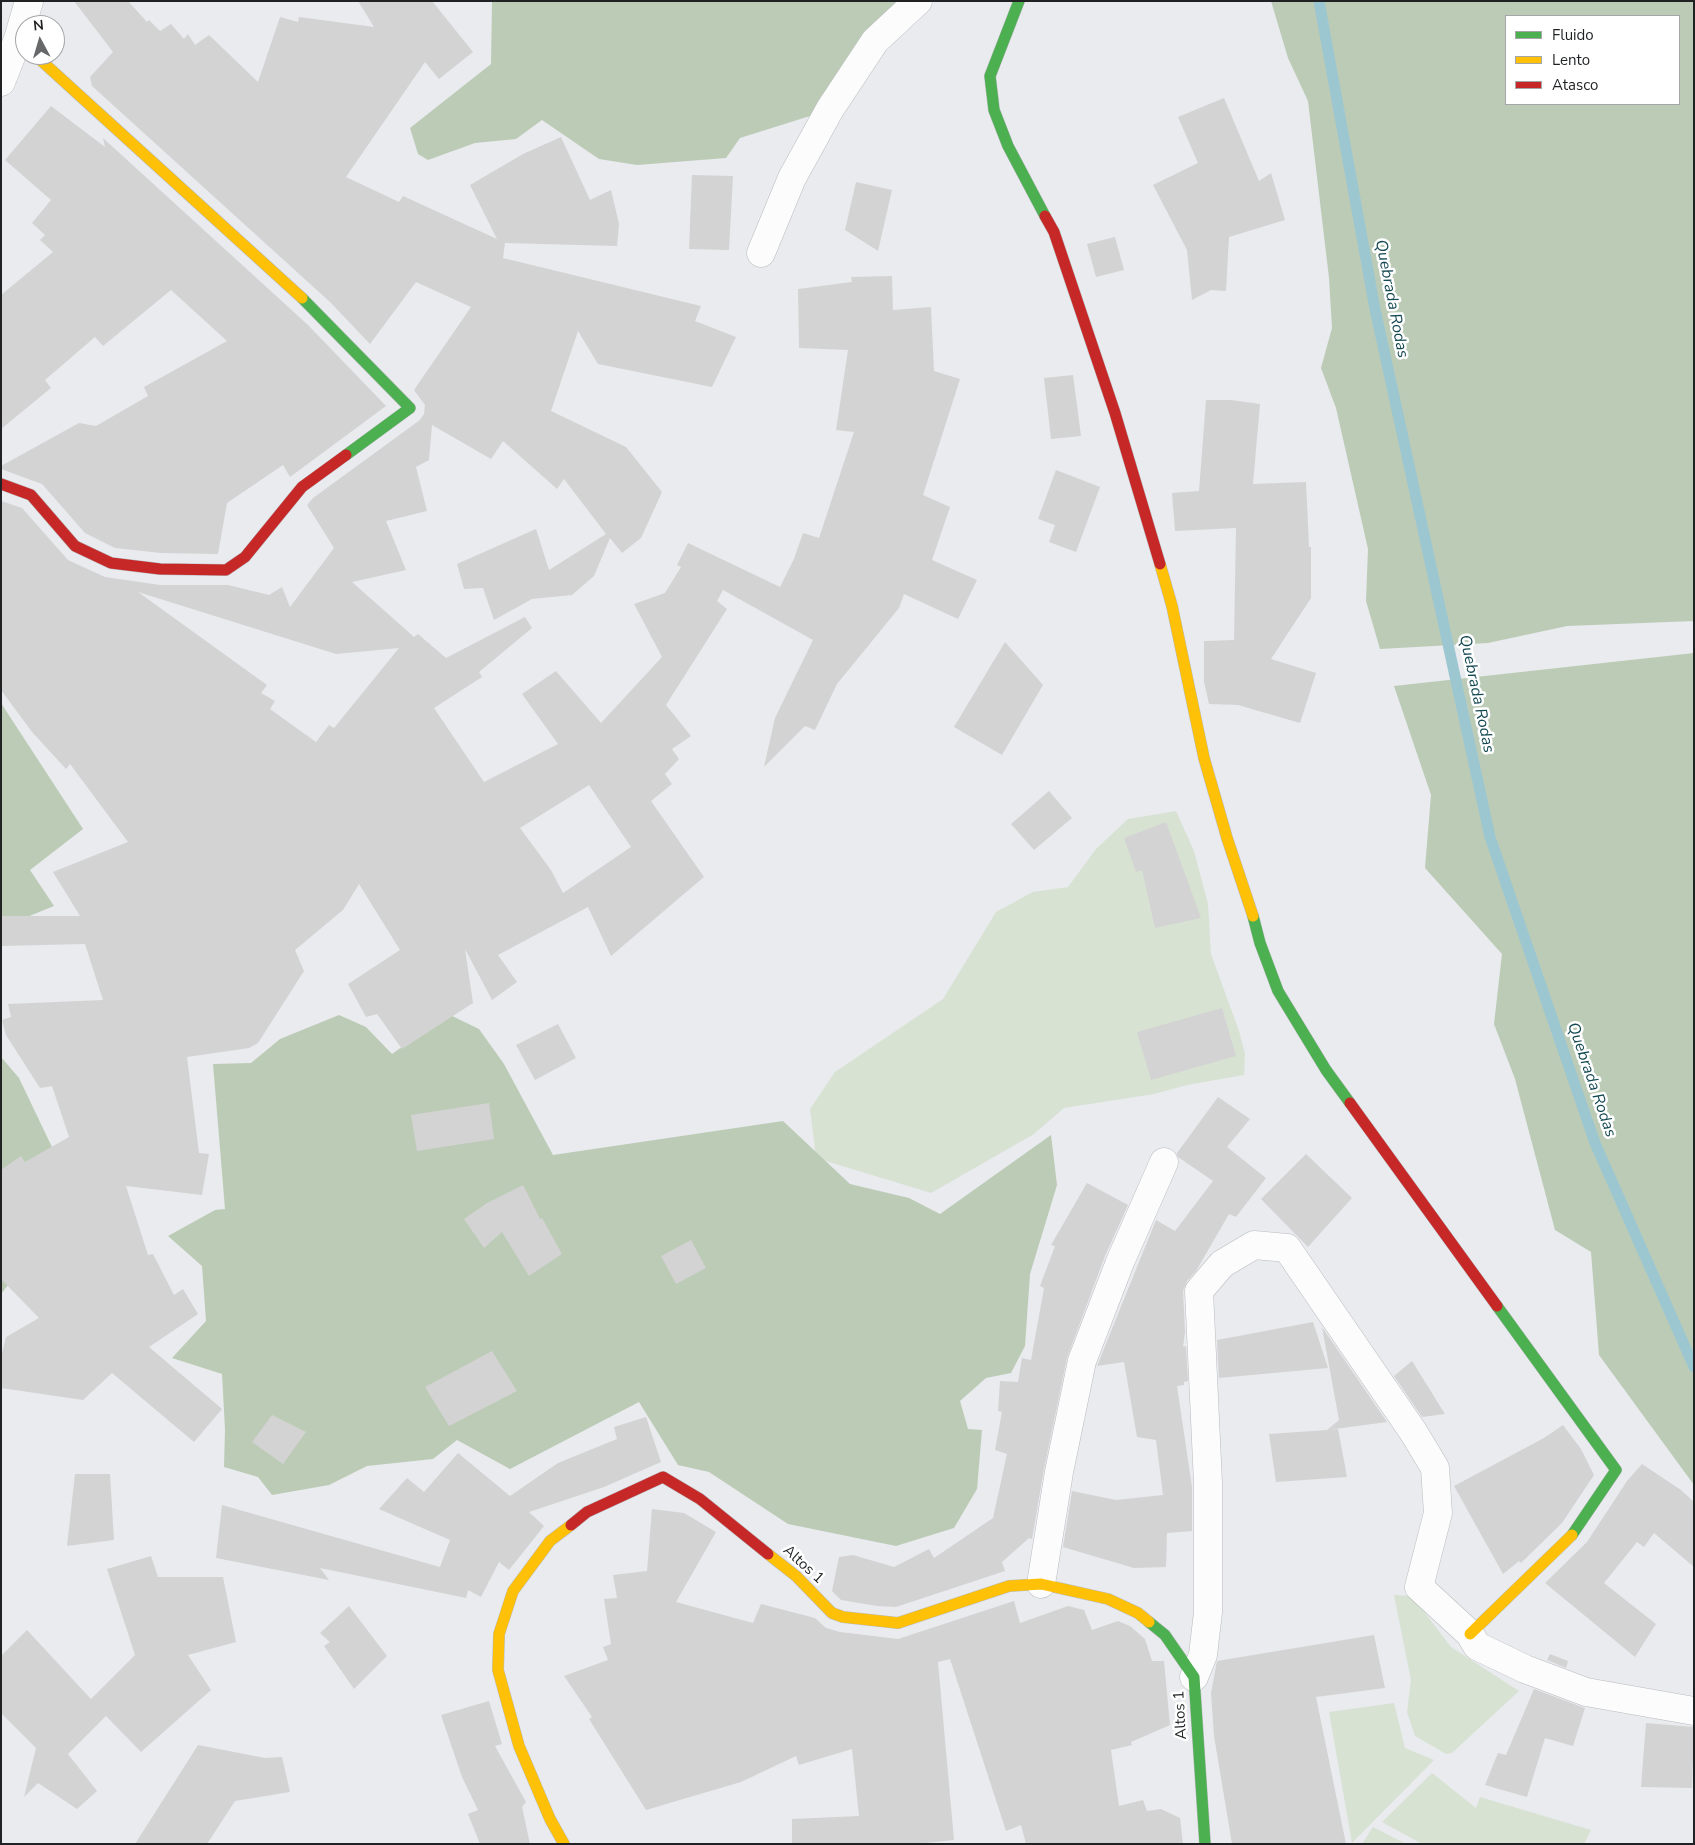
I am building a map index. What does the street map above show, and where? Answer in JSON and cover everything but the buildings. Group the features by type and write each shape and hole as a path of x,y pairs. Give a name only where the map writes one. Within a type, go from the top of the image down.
{"street":[{"path":"28,15 29,1"},
{"path":"761,253 792,178 830,109 875,41 918,1"},
{"path":"1019,1 990,76 994,110 1008,146 1054,232 1115,414 1172,606 1204,758 1227,838 1249,900 1260,943 1278,991 1326,1070 1616,1470 1574,1533 1470,1634"},
{"path":"1,82 15,62"},
{"path":"1,484 31,495 75,546 111,564 160,569 226,570 245,557 302,487 410,408 319,314 46,65"},
{"path":"1041,1584 1058,1472 1082,1361 1120,1262 1164,1162"},
{"path":"1194,1677 1203,1655 1208,1612 1208,1483 1199,1291 1222,1264 1254,1245 1287,1248 1414,1433 1435,1468 1438,1513 1419,1587 1470,1634 1477,1646 1525,1668 1586,1692 1694,1710"},
{"name":"Altos 1","path":"564,1844 550,1819 519,1746 502,1691 498,1670 499,1634 513,1591 550,1541 587,1512 663,1477 700,1499 796,1576 832,1613 875,1622 898,1623 1009,1586 1041,1584 1108,1599 1138,1614 1165,1635 1194,1677 1205,1844"}],"green space":[{"path":"492,1 908,1 810,116 740,138 726,158 637,165 599,159 542,120 516,139 475,143 428,160 418,154 410,128 491,64"},
{"path":"1271,1 1694,1 1694,621 1567,626 1488,643 1380,649 1366,601 1368,549 1336,408 1321,368 1332,328 1329,278 1308,101 1288,58"},
{"path":"1694,653 1694,1485 1599,1355 1591,1252 1555,1230 1515,1079 1494,1024 1502,954 1425,868 1431,795 1394,686"},
{"path":"1,703 83,829 30,870 54,906 17,921 1,917"},
{"path":"1176,811 1194,851 1208,904 1211,954 1239,1031 1245,1054 1244,1075 1187,1085 1154,1094 1064,1108 1034,1134 931,1193 816,1158 810,1109 835,1072 943,999 996,912 1033,892 1068,887 1096,849 1128,819"},
{"path":"448,1014 479,1029 504,1064 553,1155 783,1121 850,1184 909,1198 940,1214 1051,1135 1057,1185 1030,1274 1025,1346 1011,1373 986,1378 960,1401 968,1429 982,1430 977,1489 954,1528 896,1546 788,1524 709,1472 678,1465 639,1402 510,1469 457,1440 433,1459 367,1466 329,1485 272,1495 258,1477 224,1467 225,1429 222,1374 172,1358 206,1321 202,1266 168,1236 215,1210 225,1209 213,1064 251,1063 280,1039 339,1015 366,1027 392,1054"},
{"path":"1,1057 19,1078 72,1189 48,1234 1,1294"},
{"path":"1394,1595 1412,1596 1451,1647 1519,1691 1452,1753 1446,1754 1415,1736 1407,1712 1411,1680"},
{"path":"1394,1703 1405,1748 1434,1760 1352,1843 1329,1712"},
{"path":"1432,1773 1476,1808 1480,1797 1591,1830 1584,1844 1422,1844 1382,1822"},
{"path":"1373,1827 1406,1844 1362,1844"}],"waterway":[{"name":"Quebrada Rodas","path":"1319,1 1375,309 1490,837 1595,1143 1694,1367"}],"traffic: fast":[{"path":"1019,1 990,76 994,110 1008,146 1045,216"},
{"path":"302,298 410,408 346,455"},
{"path":"1253,916 1260,943 1278,991 1326,1070 1350,1103"},
{"path":"1497,1306 1616,1470 1572,1535"},
{"path":"1149,1622 1165,1635 1194,1677 1205,1844"}],"traffic: slow":[{"path":"46,65 302,298"},
{"path":"1160,564 1172,606 1204,758 1227,838 1253,916"},
{"path":"564,1844 550,1819 519,1746 498,1670 499,1634 513,1591 550,1541 571,1525"},
{"path":"1470,1634 1572,1535"},
{"path":"768,1554 796,1576 832,1613 843,1617 898,1623 1009,1586 1041,1584 1108,1599 1138,1613 1149,1622"}],"traffic: jam":[{"path":"1045,216 1054,232 1115,413 1160,564"},
{"path":"1,484 31,495 75,546 111,563 160,569 226,570 245,557 302,487 346,455"},
{"path":"1350,1103 1497,1306"},
{"path":"571,1525 587,1512 663,1477 700,1499 768,1554"}]}
